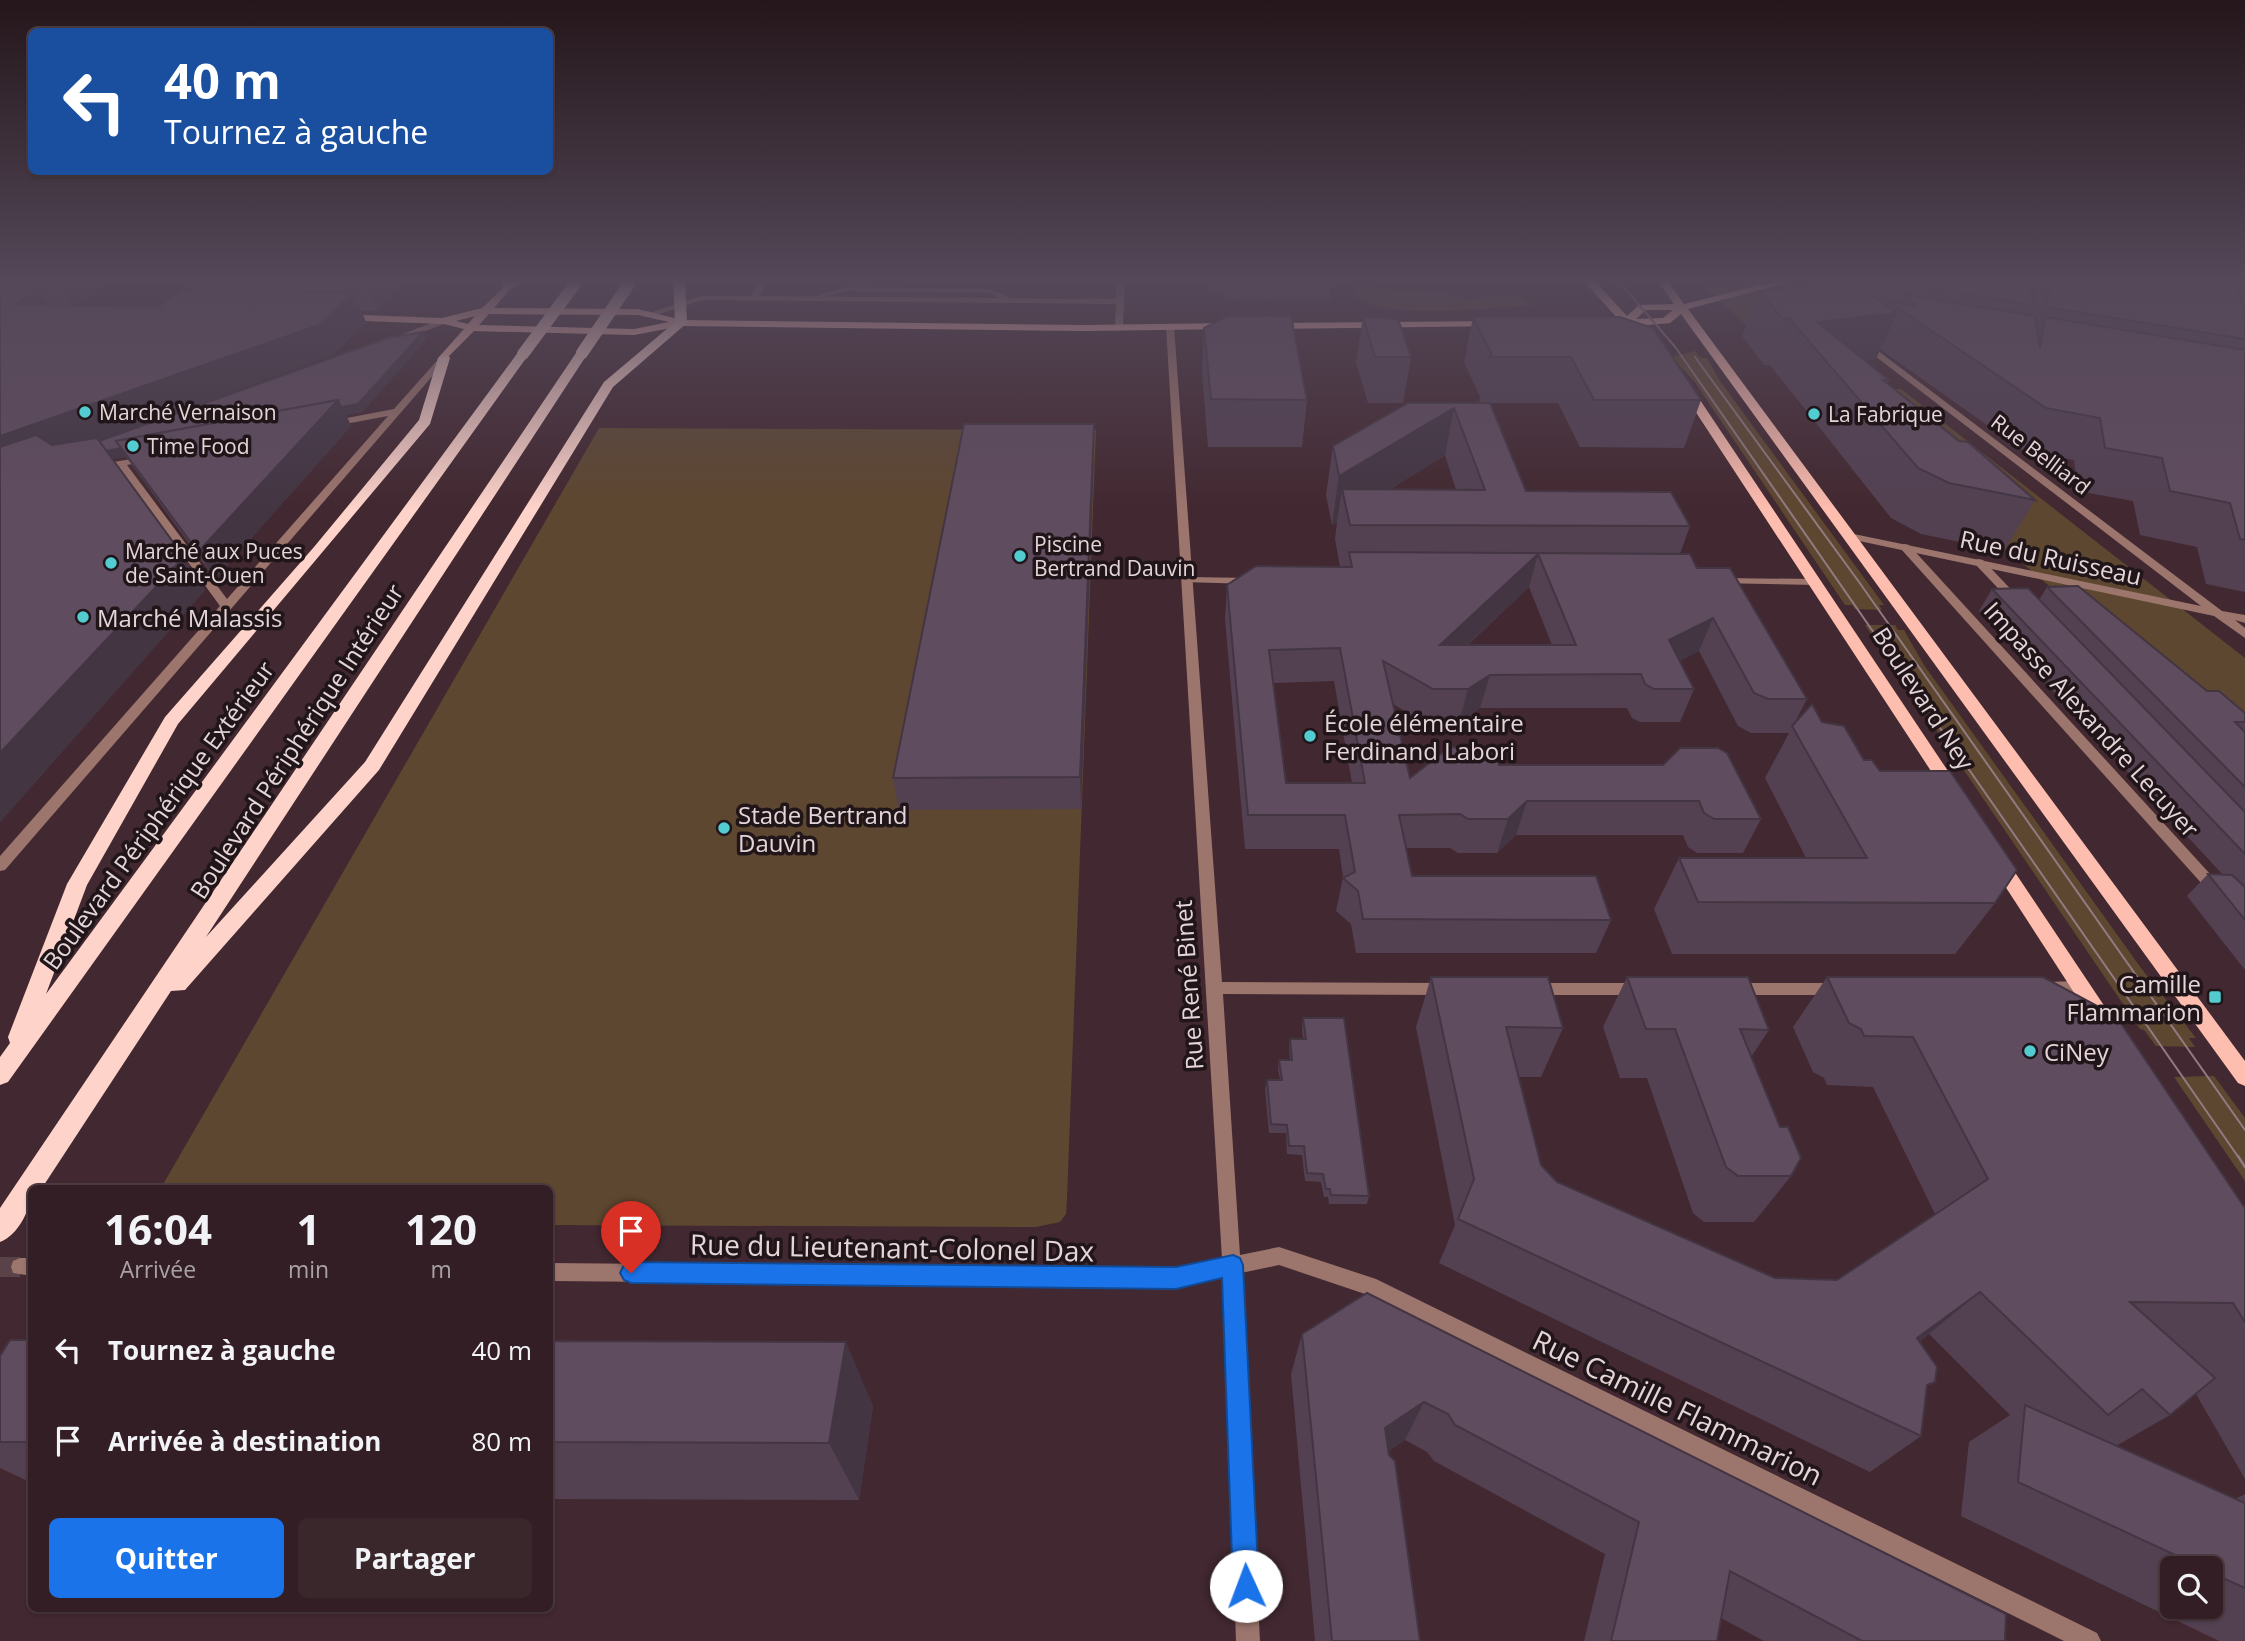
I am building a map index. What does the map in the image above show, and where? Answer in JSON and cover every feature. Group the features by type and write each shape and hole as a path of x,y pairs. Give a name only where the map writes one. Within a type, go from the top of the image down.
{"highway":[{"name":"Boulevard Périphérique Extérieur","path":"5,1069 523,356"},
{"name":"Boulevard Périphérique Intérieur","path":"30,1185 581,356"},
{"path":"132,1034 372,766 608,385 643,356"},
{"path":"5,1069 76,884 171,722 319,550 425,421 444,358"},
{"name":"Boulevard Périphérique Intérieur","path":"0,1230 28,1188"}],"main road":[{"name":"Boulevard Ney","path":"1718,356 2245,1077"},
{"name":"Boulevard Ney","path":"1674,373 1816,582 1965,810"},
{"path":"1987,845 2120,1044"}],"street":[{"name":"Rue René Binet","path":"1173,356 1233,1265 1248,1641"},
{"name":"Rue Belliard","path":"1880,356 2245,634"},
{"path":"0,866 394,412 444,358"},
{"path":"317,426 394,412"},
{"path":"86,470 160,456"},
{"path":"121,463 226,606"},
{"name":"Rue du Ruisseau","path":"1849,536 2245,619"},
{"name":"Impasse Alexandre Lecuyer","path":"1905,547 2227,901"},
{"path":"1979,562 2029,614"},
{"path":"1187,580 1259,581"},
{"path":"1702,581 1816,582"},
{"path":"2027,988 2080,987"},
{"path":"1215,988 1456,989"},
{"path":"1511,989 1649,989"},
{"path":"1716,989 1851,989"},
{"name":"Rue Camille Flammarion","path":"1233,1265 1279,1256 1369,1286 2089,1641"},
{"name":"Rue du Lieutenant-Colonel Dax","path":"553,1272 1176,1278 1233,1265"}],"shaded area":[{"path":"1699,356 1707,358 1720,381 1884,605 1879,605 1882,610 1855,609 1852,605 1845,605 1694,381 1671,357"},
{"path":"1782,356 1859,356 1866,361 1855,362 1877,391 1901,389 2245,658 2245,750 2016,558"},
{"name":"Stade Bertrand Dauvin","path":"599,428 1096,430 1067,1198 1066,1214 1060,1222 1036,1227 553,1225 553,1185 163,1185"},
{"path":"1865,625 1895,625 1898,630 1904,630 1924,665 2141,968 2196,1038 2189,1038 2195,1047 2156,1046 2144,1030 2140,1029"},
{"path":"2214,1076 2245,1118 2245,1181 2174,1077"}],"building":[{"path":"0,356 231,356 0,436"},
{"path":"338,356 402,356 358,404 341,407 338,400 116,441 121,448 106,451 99,441"},
{"path":"1207,356 1299,356 1307,400 1211,399"},
{"path":"1375,356 1411,357 1375,357"},
{"path":"1671,356 1701,400 1594,400 1571,357 1489,357"},
{"path":"1821,356 1859,356 1889,380 1883,380 1959,441 1968,442 2035,500 1949,483 1918,468"},
{"path":"1968,356 2245,356 2245,540 2240,539 2230,503 2170,491 2162,458 2105,448 2100,418 2046,408"},
{"path":"338,400 198,552 116,441"},
{"path":"1408,403 1490,403 1526,491 1671,492 1690,526 1350,525 1342,489 1485,490 1454,408 1339,476 1333,446"},
{"path":"964,424 1094,424 1080,777 893,778"},
{"name":"Marché Malassis","path":"36,435 52,445 97,438 184,557 0,753 0,447"},
{"path":"1349,552 1690,554 1697,568 1730,568 1807,699 1768,699 1754,693 1713,618 1669,640 1694,689 1654,689 1645,684 1641,674 1490,675 1468,689 1433,689 1383,661 1410,778 1450,747 1486,748 1495,753 1499,765 1663,765 1680,748 1718,748 1727,753 1761,819 1714,819 1704,813 1699,801 1527,801 1508,819 1468,819 1460,814 1399,815 1412,876 1596,876 1611,920 1363,919 1358,891 1343,878 1355,872 1345,815 1248,815 1227,585 1256,566 1352,567","holes":["1538,554 1576,645 1440,645","1340,648 1365,783 1286,783 1269,650"]},
{"path":"2078,586 2207,691 2219,691 2245,713 2245,722 2235,722 2245,732 2245,787 2047,587"},
{"path":"2028,588 2245,812 2245,854 1992,589"},
{"path":"1812,704 1822,722 1844,726 1864,760 1872,760 1880,771 1950,771 2017,870 1995,903 1698,902 1679,858 1867,858 1792,726"},
{"path":"2208,874 2232,875 2245,887 2245,920"},
{"path":"1431,977 1548,977 1563,1028 1506,1027 1541,1165 1557,1182 1775,1278 1837,1280 1988,1179 1913,1037 1864,1036 1861,1029 1849,1023 1827,977 2043,977 2116,1016 2245,1208 2245,1322 2233,1303 2130,1302 2215,1378 2170,1415 2142,1389 2108,1415 1980,1292 1917,1338 1937,1367 1935,1382 1927,1385 1921,1436 1458,1219 1474,1179"},
{"path":"1627,977 1748,977 1769,1030 1740,1029 1780,1127 1788,1127 1801,1158 1791,1176 1738,1176 1726,1167 1675,1029 1646,1029"},
{"path":"1303,1018 1344,1018 1369,1196 1331,1195 1330,1189 1326,1189 1323,1174 1307,1173 1304,1146 1289,1146 1287,1125 1271,1124 1267,1080 1282,1080 1279,1060 1292,1060 1290,1039 1306,1039"},
{"path":"1367,1293 2006,1614 2006,1641 1862,1641 1730,1571 1717,1641 1611,1641 1639,1522 1455,1425 1448,1414 1424,1402 1385,1428 1389,1455 1395,1461 1420,1641 1332,1641 1302,1334"},
{"path":"10,1340 28,1340 28,1442 0,1442 0,1356"},
{"path":"553,1341 846,1342 829,1443 553,1442"},
{"path":"2025,1405 2245,1503 2245,1588 2223,1578 2223,1556 2177,1556 2018,1482"}],"tunnel":[{"path":"0,1267 20,1267"}],"tram line":[{"path":"1681,356 2239,1158"},
{"path":"1695,357 1859,582 2245,1130"},
{"path":"2238,1156 2245,1167"}],"place":[{"name":"Marché Vernaison","path":"85,412"},
{"name":"La Fabrique","path":"1814,414"},
{"name":"Time Food","path":"133,446"},
{"name":"Piscine Bertrand Dauvin","path":"1020,556"},
{"name":"Marché aux Puces de Saint-Ouen","path":"111,563"},
{"name":"Marché Malassis","path":"83,617"},
{"name":"École élémentaire Ferdinand Labori","path":"1310,736"},
{"name":"Stade Bertrand Dauvin","path":"724,828"},
{"name":"Camille Flammarion","path":"2215,997"},
{"name":"CiNey","path":"2030,1051"}],"route":[{"path":"631,1273 1176,1278 1233,1265 1246,1586"}]}
